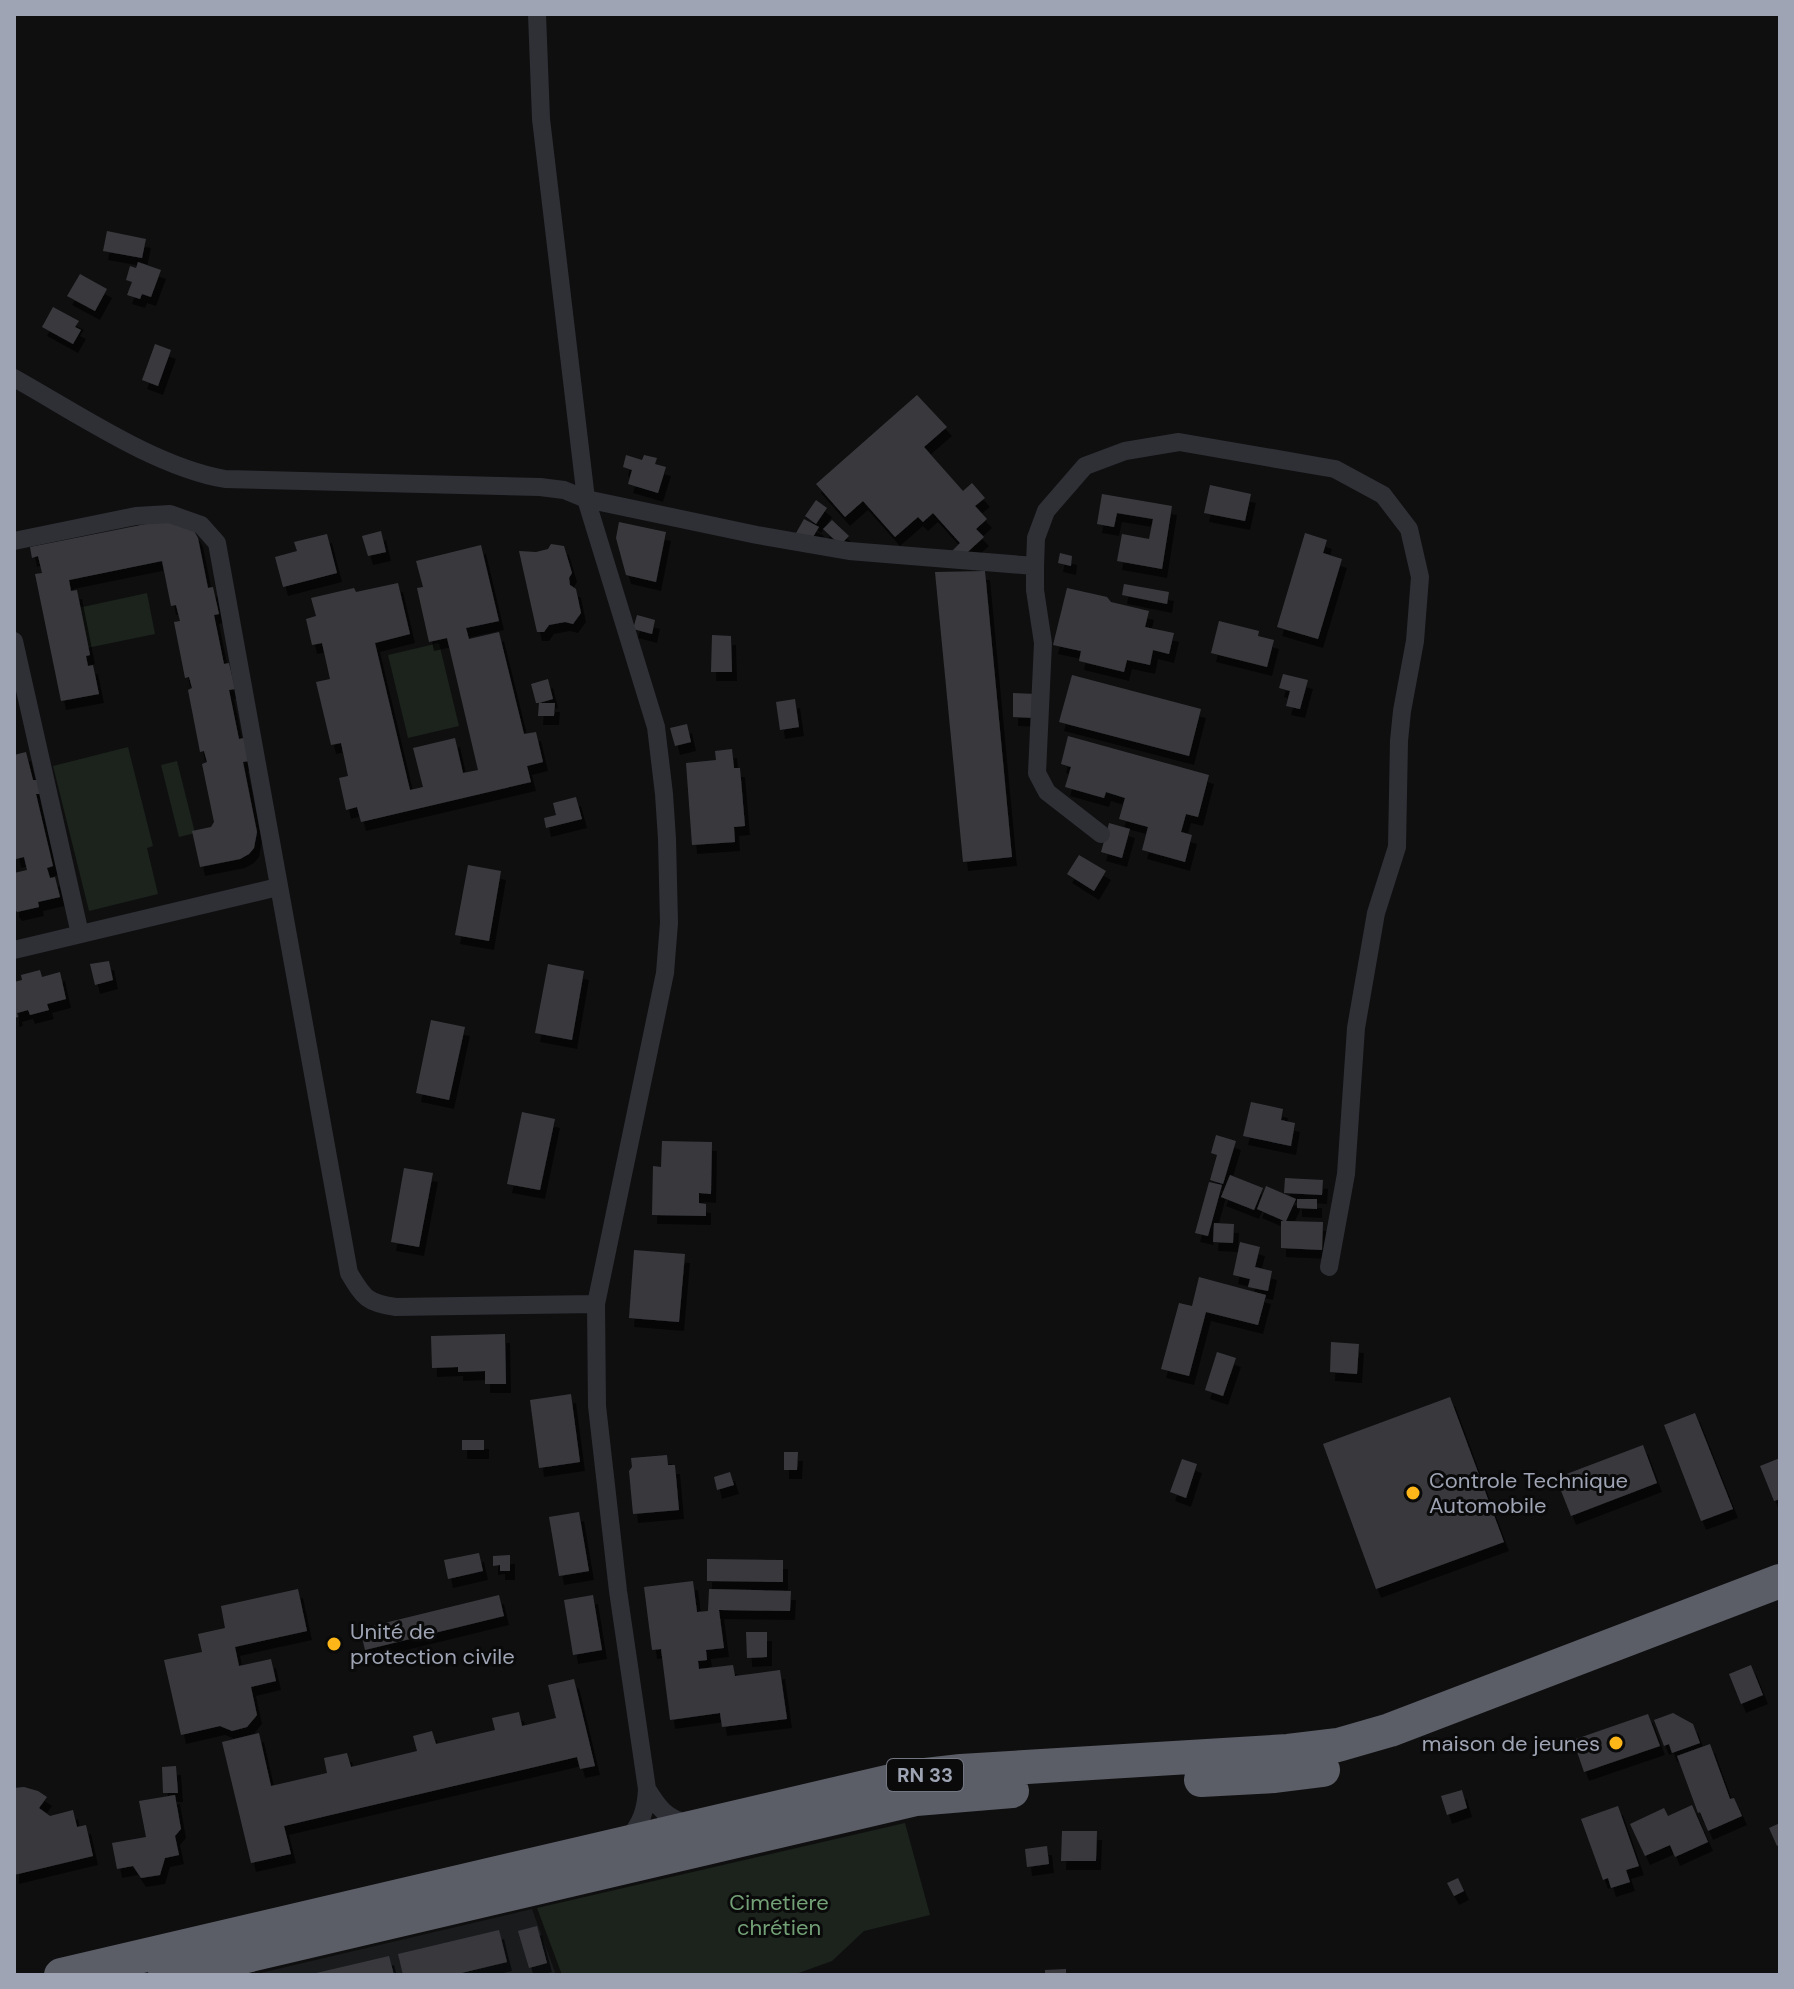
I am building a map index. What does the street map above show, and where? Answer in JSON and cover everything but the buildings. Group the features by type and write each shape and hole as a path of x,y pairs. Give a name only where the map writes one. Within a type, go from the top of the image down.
{"highway":[{"name":"RN 33","path":"61,1975 908,1777 1338,1745 1405,1724 1780,1581"},
{"name":"RN 33","path":"165,1975 916,1799 1275,1776 1373,1760 1780,1601"}],"street":[{"path":"537,14 541,119 586,499 656,727 664,794 669,923 665,973 596,1304 597,1406 618,1591 647,1789 641,1822 626,1842"},
{"path":"14,378 159,458 198,475 225,479 540,487 757,535 849,551 1035,566"},
{"path":"1101,834 1047,792 1037,773 1043,643 1035,590 1035,566 1036,538 1046,511 1085,466 1125,451 1179,442 1335,469 1383,495 1409,529 1420,577 1415,641 1399,741 1397,847 1376,913 1356,1028 1346,1174 1329,1267"},
{"path":"14,541 136,516 170,514 201,525 217,543 349,1273 361,1292 374,1304 396,1307 596,1304"},
{"path":"14,641 80,934"},
{"path":"14,950 278,887"},
{"path":"647,1789 658,1808 668,1816 679,1822 699,1825"}],"shaded area":[{"path":"532,1909 556,1975 252,1975"}],"green space":[{"path":"147,593 155,634 87,648 78,608"},
{"path":"439,643 459,726 408,738 388,655"},
{"path":"128,747 153,846 147,848 158,894 89,911 53,766"},
{"path":"177,761 195,833 179,837 161,765"},
{"name":"Cimetiere chrétien","path":"905,1823 930,1915 864,1931 832,1961 793,1975 562,1975 537,1908"}],"place":[{"name":"Controle Technique Automobile","path":"1413,1493"},
{"name":"Unité de protection civile","path":"334,1644"},
{"name":"maison de jeunes","path":"1616,1743"}]}
